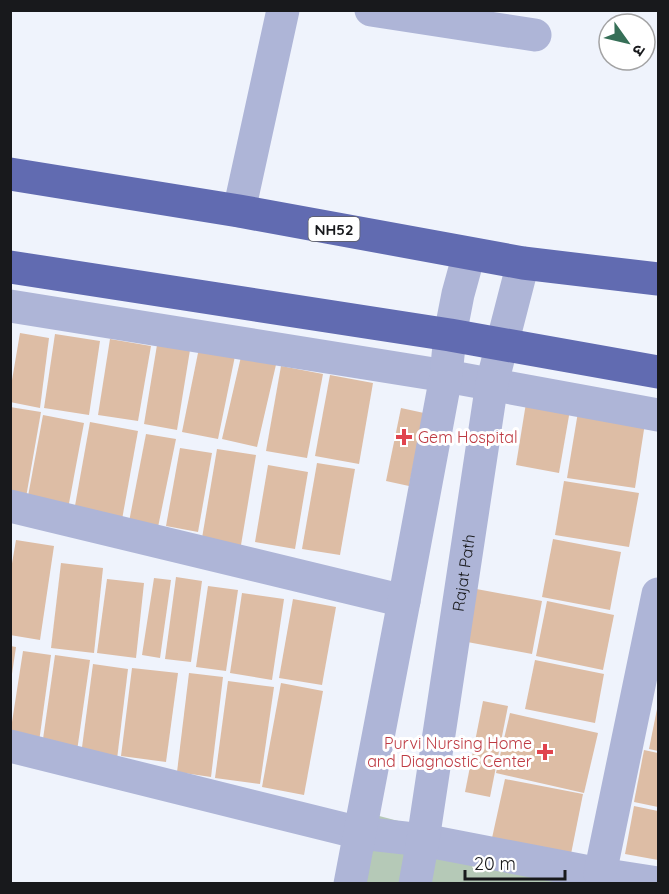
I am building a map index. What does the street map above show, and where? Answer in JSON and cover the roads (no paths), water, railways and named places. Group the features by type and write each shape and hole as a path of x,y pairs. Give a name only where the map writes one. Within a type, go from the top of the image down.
{"highway":[{"name":"NH52","path":"10,174 239,211 523,263 658,279"},
{"path":"10,267 450,335 658,372"}],"street":[{"path":"239,211 283,10"},
{"path":"371,10 535,35"},
{"path":"350,884 446,376 450,335 469,254"},
{"name":"Rajat Path","path":"415,884 492,384 523,263"},
{"path":"10,306 446,376 658,415"},
{"path":"10,506 404,602"},
{"path":"600,874 658,594"},
{"path":"10,746 360,833 423,840 658,883"}],"place":[{"name":"Gem Hospital","path":"404,437"},
{"name":"Purvi Nursing Home and Diagnostic Center","path":"545,752"}]}
